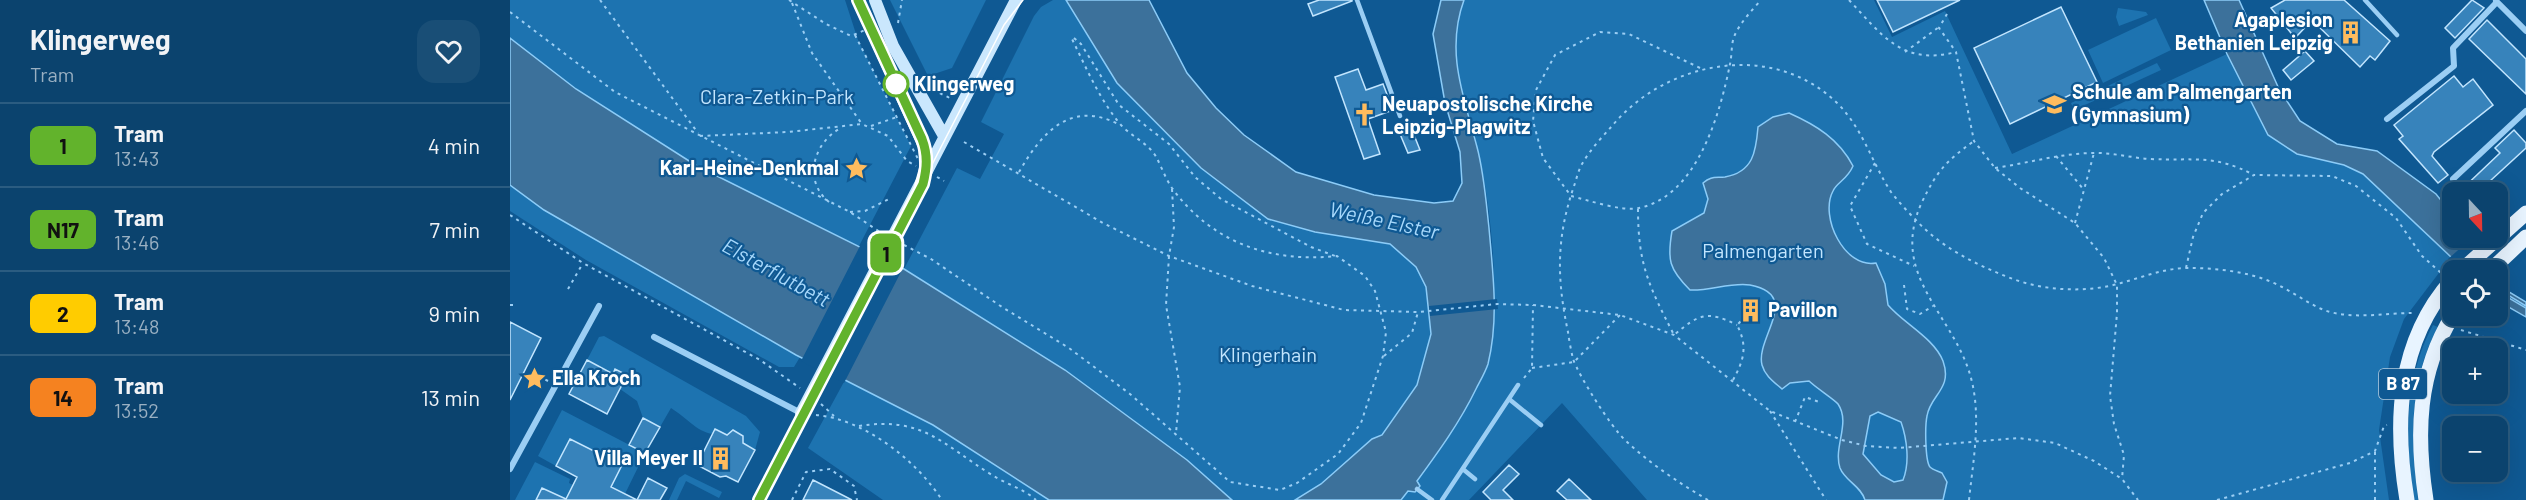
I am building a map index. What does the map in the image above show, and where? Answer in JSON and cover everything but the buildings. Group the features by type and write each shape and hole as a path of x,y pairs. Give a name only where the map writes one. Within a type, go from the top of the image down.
{"main road":[{"path":"875,0 893,46 944,136"},
{"path":"801,413 1016,0"},
{"path":"2473,260 2526,213"},
{"path":"2501,260 2526,237"},
{"name":"B 87","path":"2407,500 2399,421 2408,359 2427,317 2442,294"},
{"name":"B 87","path":"2426,500 2419,426 2423,388 2429,364 2448,326"}],"street":[{"path":"2387,119 2454,66 2453,48 2496,1 2526,31"},
{"path":"2453,179 2526,111"},
{"path":"510,469 554,384 599,306"},
{"path":"654,337 801,413"}],"lane":[{"path":"1357,0 1400,116"},
{"path":"2365,0 2397,35"},
{"path":"1442,500 1464,470 1518,385"},
{"path":"1509,399 1541,425"},
{"path":"1464,470 1475,480"},
{"path":"1417,489 1432,500"}],"path":[{"path":"600,0 700,136"},
{"path":"790,0 826,24 855,35 920,164"},
{"path":"790,0 812,53 862,124"},
{"path":"1700,68 1629,34 1600,32 1554,55 1536,90 1533,121 1543,158 1571,196 1638,209 1665,196 1700,159 1712,129 1730,66 1734,36 1761,0"},
{"path":"1849,0 1888,42 1905,52 1944,56 1956,52"},
{"path":"510,12 615,92 850,212 874,228"},
{"path":"1905,52 1939,28 1947,14"},
{"path":"855,35 873,27"},
{"path":"1939,28 1956,52 1974,141 1995,168 2020,188 2075,223 2104,258 2117,285 2110,396 2114,424 2124,455 2122,479"},
{"path":"907,246 1070,348 1130,394 1230,482 1280,490 1297,483 1338,454 1361,423 1383,356 1386,332 1383,313 1375,291 1365,276 1337,256 1302,242 1212,192 1195,177 1169,144 1119,105 1081,44 1071,36 1102,99 1122,127"},
{"path":"1708,500 1682,484 1623,438 1574,362 1563,308 1558,263 1561,230 1581,164 1622,114 1657,88 1700,68 1730,66 1778,68 1816,87 1837,102 1857,127 1891,192 1914,219 1935,238 1965,258 2017,280 2043,287 2068,289 2117,285 2167,270 2186,268 2255,276 2278,285 2325,311 2372,314 2411,313 2427,317"},
{"path":"1019,172 1034,145 1055,125 1080,115 1108,119 1138,137 1154,154 1172,188 1213,230 1243,246 1268,255 1308,259 1337,256"},
{"path":"871,126 897,117"},
{"path":"700,136 862,124 871,126 888,136 907,161"},
{"path":"835,206 818,188 814,174 814,161 817,150 830,134 843,126"},
{"path":"1969,500 1975,441 1972,383 1963,355 1933,306 1914,267 1911,243 1914,219 1930,186 1946,161 1974,141"},
{"path":"964,142 1103,223 1169,256 1299,301 1344,310 1383,313 1497,304 1533,305 1620,315 1674,335 1770,411 1842,440 1866,446 1899,448 2019,438 2055,443 2094,461 2122,479 2138,500"},
{"path":"1995,168 2056,156 2094,153 2151,159 2205,159 2230,163 2254,175 2332,176 2356,186 2396,218 2422,256 2442,273"},
{"path":"2075,223 2094,153"},
{"path":"2056,156 2084,190"},
{"path":"1875,162 1850,206 1867,244 1914,267"},
{"path":"2186,268 2193,237 2204,213 2222,194 2254,175"},
{"path":"1172,188 1174,227 1169,256 1166,305 1180,387 1176,434"},
{"path":"850,212 865,211 889,199"},
{"path":"1638,209 1638,240 1643,269 1674,335"},
{"path":"510,215 583,263 813,389 834,416"},
{"path":"568,289 583,263"},
{"path":"1904,285 1907,309 1920,314 1933,306"},
{"path":"510,305 516,305"},
{"path":"1518,385 1532,368 1533,305"},
{"path":"1383,356 1412,333 1418,312"},
{"path":"1532,368 1574,362 1620,315"},
{"path":"1674,335 1694,318 1717,315 1737,325 1744,338 1744,360 1733,380"},
{"path":"1737,325 1747,315"},
{"path":"2470,332 2526,350"},
{"path":"532,372 554,384"},
{"path":"1795,422 1805,397 1819,402"},
{"path":"1770,411 1826,500"},
{"path":"801,413 834,416 859,426 901,456 934,488 942,500"},
{"path":"2376,500 2375,451 2384,426 2399,421"},
{"path":"859,426 885,422 926,430 993,476 1036,500"},
{"path":"2217,500 2350,464 2375,451"},
{"path":"792,500 806,472 830,469 854,486 857,500"}],"green space":[{"name":"Clara-Zetkin-Park","path":"510,0 845,0 858,40 911,146 859,246 697,166 576,89 510,38"},
{"path":"890,0 986,0 952,68 928,76"},
{"name":"Klingerhain","path":"1053,0 1066,0 1117,83 1201,168 1268,219 1315,232 1390,244 1416,267 1426,287 1431,334 1417,385 1382,435 1372,439 1321,484 1295,500 1232,500 1155,436 1073,377 904,269 957,168 980,179 1004,134 981,122 1034,16 1041,7"},
{"name":"Palmengarten","path":"1464,0 1874,0 1892,37 1945,11 2012,154 2227,54 2268,135 2297,154 2344,165 2363,174 2451,257 2449,260 2442,260 2442,269 2404,319 2390,357 2379,430 2389,500 1647,500 1562,403 1469,500 1401,500 1408,491 1415,491 1419,486 1417,481 1463,413 1486,371 1492,340 1493,255 1482,171 1458,74 1456,38"},
{"path":"2118,8 2146,12 2148,15 2119,26 2116,17"},
{"path":"2156,18 2171,50 2103,83 2088,50"},
{"path":"2157,63 2161,70 2074,110 2071,103"},
{"path":"510,185 544,210 800,357 794,367 779,367 586,260 510,211"},
{"path":"2433,325 2438,327 2421,369 2414,412 2414,455 2418,500 2413,500 2408,433 2409,411 2416,367"},
{"path":"604,336 746,416 760,432 755,450 743,443 743,436 733,430 731,434 720,435 705,432 671,408 660,427 643,418 637,401 620,389 627,375 615,369 613,374 587,360 599,337"},
{"path":"845,380 933,425 1049,500 883,500 808,448"},
{"path":"562,410 645,453 622,500 604,500 622,465 571,439 556,466 538,456"},
{"path":"535,462 570,479 569,483 602,500 567,500 542,488 536,500 515,500"},
{"path":"685,474 722,492 719,498 686,481 677,500 669,500 679,478"}],"water":[{"name":"Weiße Elster","path":"1066,0 1149,0 1187,73 1216,108 1244,135 1296,172 1374,195 1434,203 1453,201 1462,183 1460,152 1445,103 1433,34 1441,0 1464,0 1456,38 1456,56 1458,74 1479,157 1484,187 1493,279 1493,330 1488,364 1484,374 1456,425 1417,481 1420,486 1415,492 1408,491 1401,500 1295,500 1321,484 1372,439 1382,435 1417,385 1431,334 1426,287 1416,267 1390,244 1315,232 1268,219 1201,168 1117,83"},
{"path":"2204,0 2239,0 2279,89 2300,121 2337,144 2377,151 2436,194 2442,202 2442,248 2481,248 2491,260 2462,260 2451,257 2363,174 2344,165 2297,154 2268,135 2227,54"},
{"name":"Elsterflutbett","path":"510,38 576,89 697,166 904,269 1065,370 1187,460 1232,500 1049,500 933,425 796,355 544,210 510,185"},
{"path":"1789,113 1808,123 1826,134 1847,156 1853,166 1833,191 1829,214 1832,227 1845,250 1854,258 1865,263 1876,263 1885,284 1888,305 1933,345 1943,361 1945,378 1932,402 1926,421 1926,451 1930,467 1942,473 1947,482 1943,500 1865,500 1840,468 1838,460 1843,419 1838,404 1809,381 1790,383 1782,389 1763,369 1762,354 1775,308 1773,298 1765,290 1750,285 1690,290 1671,264 1672,231 1704,213 1708,199 1703,183 1711,178 1725,177 1742,171 1754,152 1758,127 1773,117","holes":["1878,412 1901,422 1907,459 1903,480 1894,482 1881,475 1863,454 1870,416"]},
{"path":"2508,286 2509,292 2526,302 2526,306 2508,295"},
{"path":"2508,298 2526,308 2526,317 2508,307"}],"pier":[{"path":"861,244 904,266 844,383 801,361"},
{"path":"2460,248 2483,248 2494,260 2449,260"},
{"path":"1497,299 1498,309 1430,316 1429,306"}],"tram line":[{"path":"852,0 919,148 920,167 915,185"},
{"name":"1","path":"759,500 923,184 926,173 927,162 922,139 876,44 858,0"},
{"path":"759,500 1004,25 1023,0"}],"place":[{"name":"Agaplesion Bethanien Leipzig","path":"2351,32"},
{"name":"Klingerweg","path":"896,84"},
{"name":"Schule am Palmengarten (Gymnasium)","path":"2054,104"},
{"name":"Neuapostolische Kirche Leipzig-Plagwitz","path":"1364,115"},
{"name":"Karl-Heine-Denkmal","path":"857,168"},
{"name":"Pavillon","path":"1750,310"},
{"name":"Ella Kroch","path":"534,378"},
{"name":"Villa Meyer II","path":"721,458"}]}
